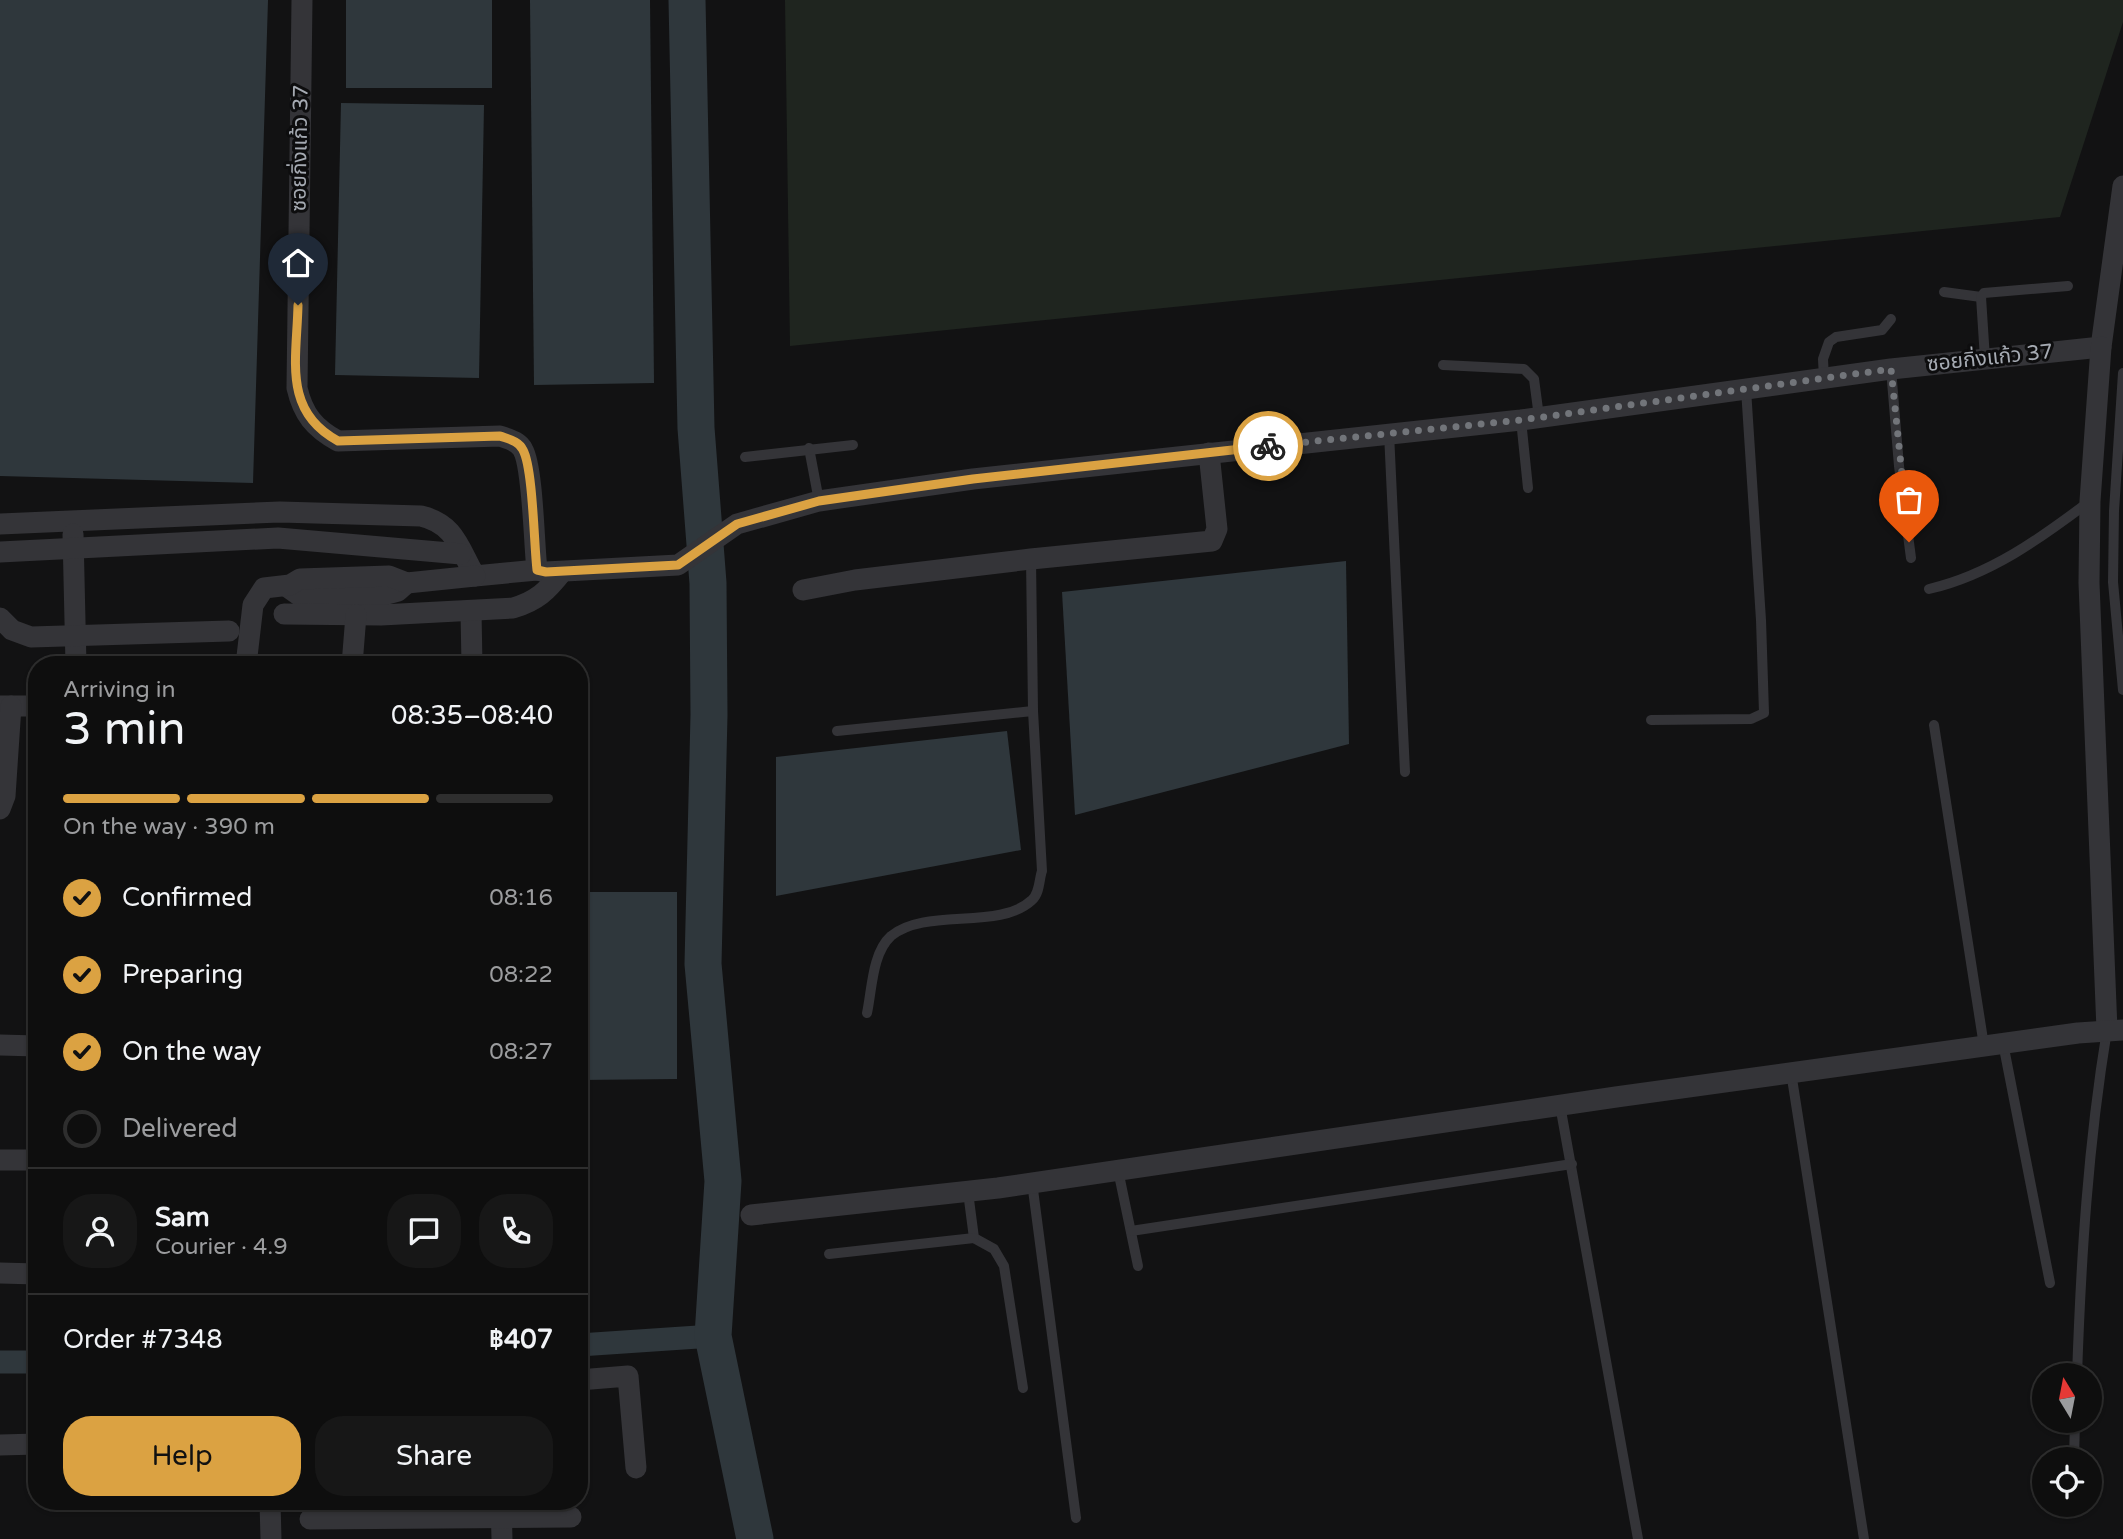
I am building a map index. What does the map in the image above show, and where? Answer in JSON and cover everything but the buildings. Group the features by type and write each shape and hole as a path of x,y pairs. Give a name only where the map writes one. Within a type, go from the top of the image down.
{"street":[{"name":"ซอยกิ่งแก้ว 37","path":"302,0 297,388 301,405 319,431 338,441 500,436 519,444 524,451 527,469 537,570 562,572 678,565 737,524 819,501 973,479 1530,419 1891,369 2101,347"},
{"path":"751,1215 968,1192 1791,1072 2115,1030 2089,597 2090,501 2101,347 2123,186"},
{"path":"803,590 855,580 1212,541 1217,529 1209,453"},
{"path":"0,524 280,512 421,516 440,521 450,530 475,576"},
{"path":"278,538 280,512"},
{"path":"320,540 321,513"},
{"path":"73,522 75,656"},
{"path":"0,552 278,538 461,554"},
{"path":"247,656 253,605 264,588 286,586 300,579 393,576 407,583 537,570"},
{"path":"286,586 300,596 466,612 531,603 546,593 562,572"},
{"path":"284,614 356,615 382,605 407,583"},
{"path":"461,656 466,612"},
{"path":"466,612 471,656"},
{"path":"353,656 356,615"},
{"path":"0,618 12,630 31,637 229,631"},
{"path":"0,808 5,796 6,706 28,706"},
{"path":"0,1045 28,1046"},
{"path":"0,1160 28,1160"},
{"path":"0,1273 28,1274"},
{"path":"588,1379 628,1376 636,1468"},
{"path":"0,1445 28,1444"},
{"path":"270,1510 271,1539"},
{"path":"310,1519 570,1517"}],"lane":[{"path":"1985,359 1981,297 1987,291 2068,286"},
{"path":"1944,292 1981,297"},
{"path":"1824,379 1823,359 1829,342 1836,337 1882,330 1891,319"},
{"path":"1443,365 1524,369 1534,379 1528,488"},
{"path":"1891,369 1899,466 1911,558"},
{"path":"2123,373 2114,512 2113,582 2123,690"},
{"path":"1651,720 1751,719 1764,713 1761,620 1746,389"},
{"path":"1389,433 1405,772"},
{"path":"745,457 853,445"},
{"path":"809,448 819,501"},
{"path":"1929,589 1984,571 2046,534 2090,501"},
{"path":"867,1013 876,964 891,937 915,925 1013,911 1033,900 1039,890 1042,871 1033,710 1031,559"},
{"path":"836,731 1033,710"},
{"path":"1934,725 1994,1045 2050,1283"},
{"path":"2078,1363 2085,1201 2095,1102 2115,1030"},
{"path":"1791,1072 1864,1539"},
{"path":"1560,1105 1638,1539"},
{"path":"1131,1231 1572,1164"},
{"path":"1118,1170 1138,1266"},
{"path":"1032,1182 1076,1518"},
{"path":"968,1192 974,1238"},
{"path":"829,1254 974,1238 994,1249 1004,1266 1023,1388"}],"shaded area":[{"path":"0,0 268,0 253,483 0,476"},
{"path":"346,0 492,0 492,88 346,88"},
{"path":"530,0 650,0 654,383 534,385"},
{"path":"785,0 2123,0 2123,22 2060,217 790,346"},
{"path":"341,103 484,105 479,378 335,375"},
{"path":"1346,561 1349,744 1075,815 1062,592"},
{"path":"1007,731 1021,850 776,896 776,757"},
{"path":"588,892 677,892 677,1079 588,1080"}],"waterway":[{"path":"687,0 696,428 708,583 709,715 703,964 723,1181 713,1336 755,1539"},
{"path":"588,1344 713,1336"},
{"path":"0,1362 28,1362"}],"way so far":[{"path":"1268,446 1521,420 1891,369 1909,542"}],"route":[{"path":"298,305 297,388 301,405 319,431 338,441 500,436 519,444 524,451 527,469 537,570 546,572 678,565 737,524 752,517 819,501 973,479 1268,446"}]}
